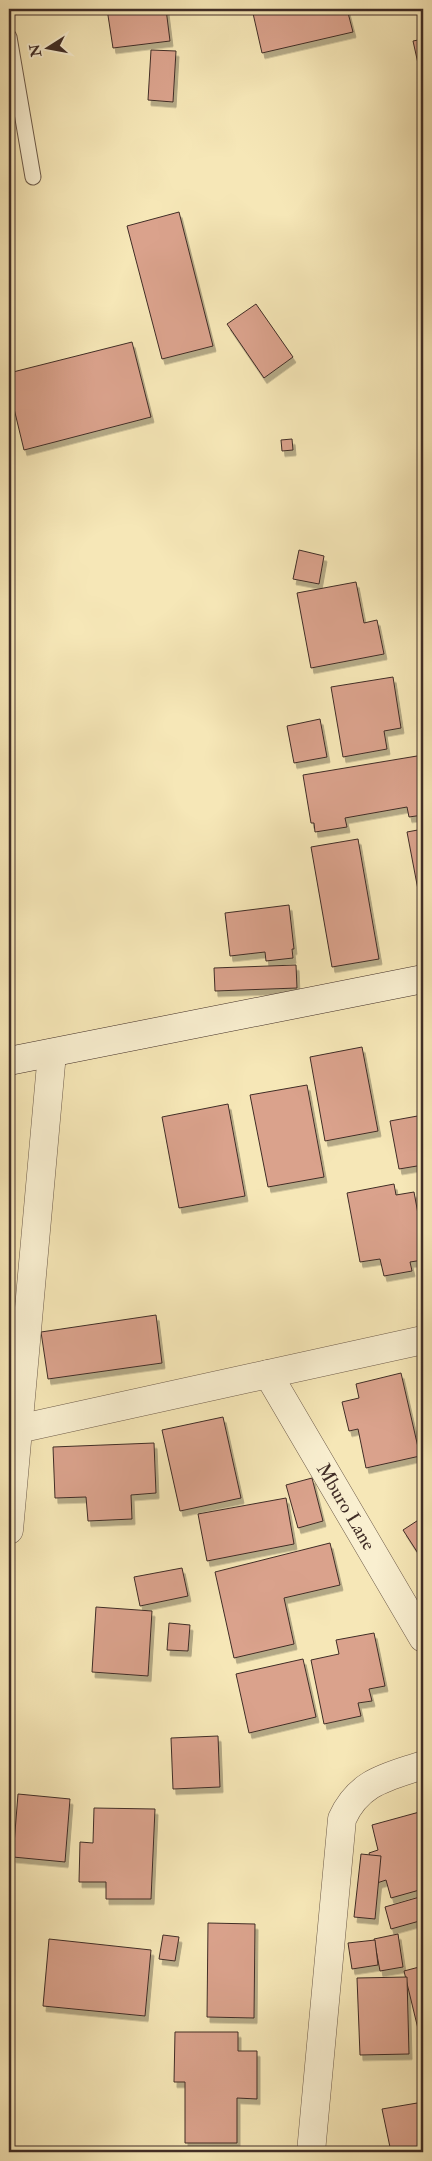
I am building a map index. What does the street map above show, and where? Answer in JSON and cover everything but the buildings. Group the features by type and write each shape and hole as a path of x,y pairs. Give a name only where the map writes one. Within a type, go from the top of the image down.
{"street":[{"path":"9,1061 423,979"},
{"path":"9,1530 52,1053"},
{"path":"18,1429 423,1340"},
{"name":"Mburo Lane","path":"268,1374 423,1638"},
{"path":"311,2152 342,1818 349,1804 360,1791 375,1782 423,1765"}],"lane":[{"path":"9,37 32,176"}]}
